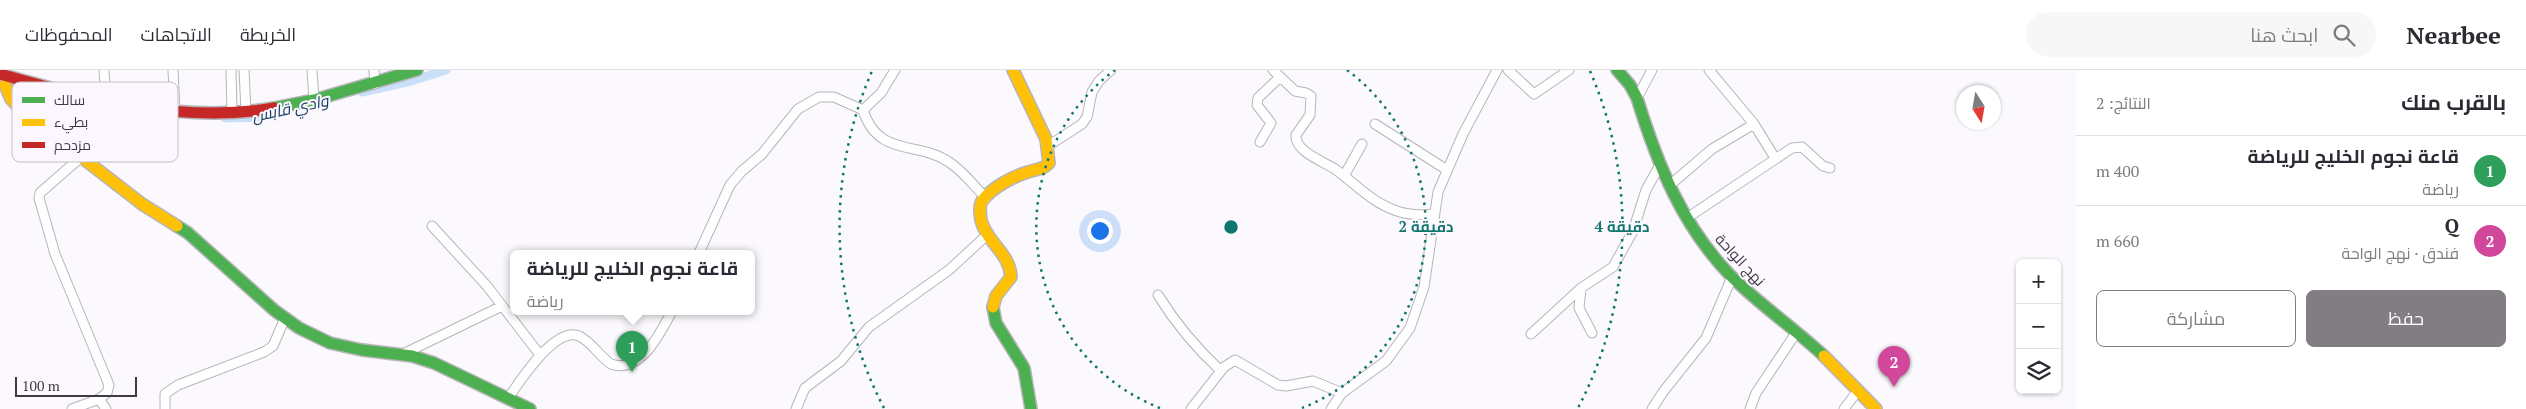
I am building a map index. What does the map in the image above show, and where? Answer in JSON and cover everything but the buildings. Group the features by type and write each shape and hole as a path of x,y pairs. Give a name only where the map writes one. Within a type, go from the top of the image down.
{"street":[{"path":"231,70 232,112"},
{"path":"244,70 246,111"},
{"path":"312,70 314,100"},
{"path":"374,70 375,84"},
{"path":"178,111 246,111 314,100 375,84 417,70"},
{"path":"863,110 881,93 895,70"},
{"path":"1013,70 1041,126 1050,158 1047,166 1024,173 986,198 980,207 980,213 987,236 1010,264 1011,277 992,303 993,313 1019,355 1030,388 1031,409"},
{"path":"1048,146 1082,124 1087,117 1092,92 1099,81 1111,70"},
{"path":"1273,70 1294,91 1306,93 1312,100 1310,115 1296,135 1298,143 1310,154 1344,176 1378,203 1401,212 1434,214"},
{"path":"1332,409 1342,394 1386,361 1410,328 1424,287 1438,192 1482,96 1497,70"},
{"path":"1508,70 1534,94 1569,70"},
{"name":"نهج الواحة","path":"1617,70 1630,85 1637,98 1670,185 1687,218 1705,246 1732,277 1826,359 1856,393 1876,409"},
{"path":"1637,98 1652,70"},
{"path":"1710,70 1754,124 1775,158"},
{"path":"1260,142 1271,123 1257,105 1258,98 1280,77"},
{"path":"4,79 17,82"},
{"path":"0,96 4,79"},
{"path":"4,79 12,97"},
{"path":"700,250 730,185 742,171 762,154 798,109 820,97 834,98 863,110"},
{"path":"863,110 866,120 884,139 895,146 923,152 948,161 986,198"},
{"path":"1375,124 1447,170"},
{"path":"1670,185 1712,150 1754,124"},
{"path":"1344,176 1362,144"},
{"path":"1687,218 1792,148 1802,147 1823,166 1830,168"},
{"path":"72,409 99,399 106,393 109,385 55,254 39,198 40,193 74,162"},
{"path":"89,162 142,204 188,233 298,328 330,343 401,355 434,363 509,397 530,409"},
{"path":"1531,334 1581,288 1613,267 1621,257 1633,231 1646,190 1661,163"},
{"path":"432,226 487,286 540,355"},
{"path":"796,409 805,388 841,362 869,327 949,270 987,236"},
{"path":"1652,409 1663,392 1706,338 1732,277"},
{"path":"1581,288 1579,308 1592,333"},
{"path":"1158,295 1175,322 1197,349 1221,371"},
{"path":"401,355 502,306"},
{"path":"509,397 540,355 566,336 576,335 586,340 611,364 624,364 649,350 660,337 670,315"},
{"path":"165,409 166,394 178,385 264,352 273,346 286,318"},
{"path":"1750,409 1756,394 1796,333"},
{"path":"1191,409 1229,362 1235,360 1278,385 1286,386 1313,381 1342,394"},
{"path":"1844,409 1856,393"},
{"path":"99,399 106,409"}],"waterway":[{"name":"وادي قابس","path":"362,92 411,81 446,70"},
{"name":"وادي قابس","path":"225,118 263,117 279,113"}],"traffic: fast":[{"path":"274,108 314,100 417,70"},
{"path":"1617,70 1630,85 1637,98 1653,146 1673,193 1698,236 1714,257 1742,287 1824,356"},
{"path":"177,226 188,233 274,310 299,328 330,343 362,350 412,356 434,363 530,409"},
{"path":"993,307 996,323 1024,368 1031,409"}],"traffic: slow":[{"path":"993,307 996,296 1011,277 1007,261 984,228 980,215 981,203 986,196 1003,183 1022,174 1042,168 1049,163 1046,139 1013,70"},
{"path":"5,85 12,100"},
{"path":"88,162 142,204 177,226"},
{"path":"1824,356 1876,409"}],"traffic: jam":[{"path":"0,74 30,82"},
{"path":"178,111 239,112 274,108"}],"place":[{"name":"قاعة نجوم الخليج للرياضة","path":"632,372"},
{"name":"Q","path":"1894,387"}]}
